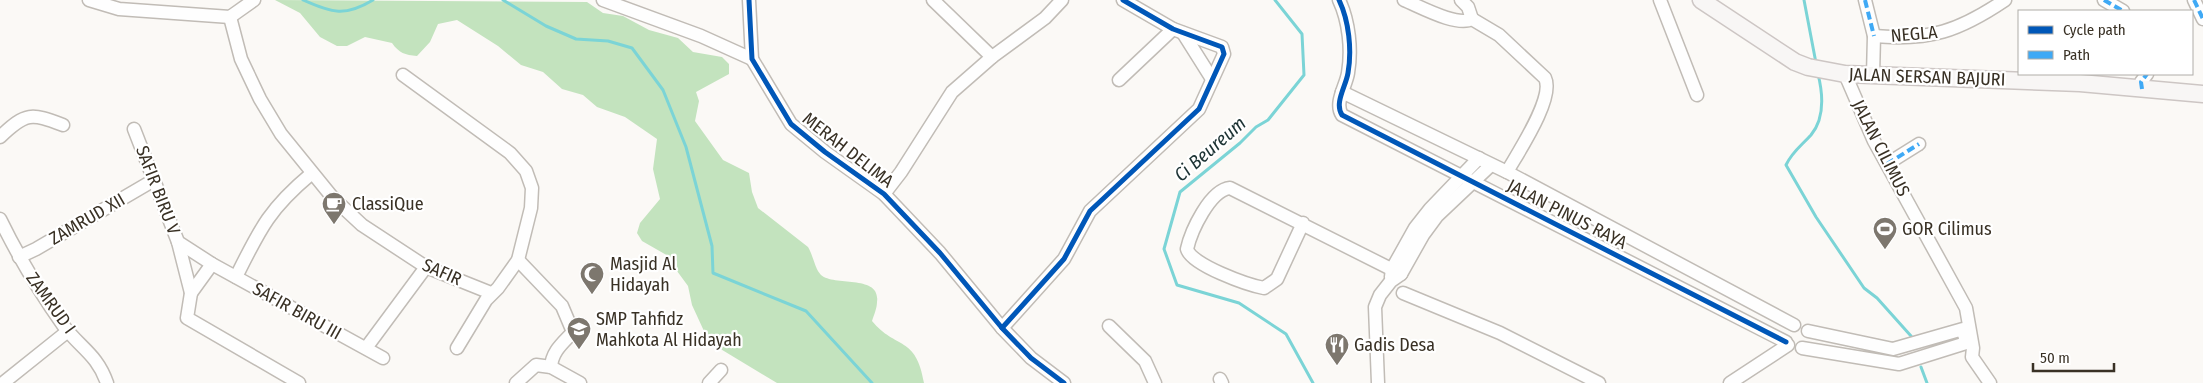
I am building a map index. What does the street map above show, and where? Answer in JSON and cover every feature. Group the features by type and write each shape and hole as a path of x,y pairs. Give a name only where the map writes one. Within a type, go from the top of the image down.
{"main road":[{"name":"JALAN SERSAN BAJURI","path":"1701,0 1795,62 1817,69 1845,74 2080,83 2145,81 2203,94"}],"street":[{"path":"89,0 119,9 230,17 254,0"},
{"path":"603,0 701,36 752,59 749,0"},
{"path":"952,0 938,5 992,57"},
{"path":"884,194 901,172 952,92 992,57 1045,18 1062,0"},
{"path":"1002,328 1064,259 1090,211 1199,109 1224,50 1222,47 1178,31 1122,0"},
{"path":"1339,0 1348,26 1349,41 1348,73 1342,92"},
{"path":"1404,0 1452,20 1467,22 1472,19"},
{"path":"1461,0 1468,6 1472,19 1499,35 1543,75 1547,81 1540,112 1507,172"},
{"path":"1660,0 1696,95"},
{"path":"1865,0 1874,36 1873,75"},
{"name":"NEGLA","path":"1874,36 1899,38 1931,36 1953,29 2005,0"},
{"path":"2104,0 2121,10"},
{"path":"2194,0 2203,19"},
{"name":"SAFIR","path":"230,17 241,59 260,99 281,134 312,174 362,224 426,267 491,293"},
{"path":"1178,31 1212,79"},
{"path":"1119,80 1178,31"},
{"name":"MERAH DELIMA","path":"752,59 791,124 825,152 884,194 940,253 1002,328 1031,358 1064,383"},
{"name":"JALAN CILIMUS","path":"1845,74 1887,164 1966,308 1973,348 1972,357 1990,383"},
{"path":"403,75 510,153 526,171 532,188 531,208 518,260 498,288 491,293 457,348"},
{"name":"JALAN PINUS RAYA","path":"1342,92 1507,172 1794,326 1802,326 1808,331 1893,349 1963,329 1966,343 1899,364 1802,348 1795,349 1679,287 1344,116 1339,108 1342,92"},
{"path":"0,137 11,126 28,117 38,115 63,126"},
{"name":"SAFIR BIRU V","path":"134,129 178,242 212,264"},
{"path":"1887,164 1919,144"},
{"path":"1395,275 1415,228 1440,197 1479,158"},
{"path":"1378,383 1375,350 1375,307 1380,295 1416,248 1437,216 1491,165"},
{"path":"236,277 260,228 272,211 285,196 312,174"},
{"name":"ZAMRUD XII","path":"18,257 36,249 154,180"},
{"path":"1509,200 1519,180"},
{"path":"1303,223 1277,279 1264,288 1220,273 1193,258 1187,249 1192,233 1211,200 1223,189 1230,188 1303,223 1395,275"},
{"name":"ZAMRUD I","path":"0,219 18,257 45,300 68,331 98,361 107,383"},
{"path":"178,242 191,293"},
{"path":"1630,262 1639,243"},
{"path":"518,260 562,306 572,326 573,332 556,350 552,358 551,367"},
{"path":"212,264 191,293 187,313 188,319 299,383"},
{"name":"SAFIR BIRU III","path":"212,264 383,358"},
{"path":"366,348 426,267"},
{"path":"1679,287 1687,269"},
{"path":"1403,293 1500,332 1599,383"},
{"path":"1109,326 1145,361 1155,383"},
{"path":"1730,383 1787,344 1785,334 1794,326"},
{"path":"3,383 68,331"},
{"path":"1802,348 1809,341 1808,331"},
{"path":"516,383 536,364 551,367 580,383"},
{"path":"709,383 721,370"}],"green space":[{"path":"275,0 587,2 603,13 623,16 649,30 678,38 693,52 722,57 729,64 729,74 696,92 699,101 695,121 723,160 749,173 752,192 758,208 808,247 821,275 836,280 865,284 872,288 876,293 877,302 872,321 889,336 904,345 916,357 924,383 777,383 709,342 692,305 688,286 677,271 677,261 642,241 637,233 640,223 660,199 653,169 657,139 625,117 597,107 583,95 562,89 543,72 521,65 498,46 457,20 438,24 430,42 417,56 413,56 400,51 392,43 365,37 347,46 337,46 320,37 300,13"}],"waterway":[{"path":"303,0 322,8 338,11 354,9 373,0"},
{"path":"503,0 546,26 576,39 608,41 632,48 663,90 686,147 712,246 713,273 806,311 872,383"},
{"name":"Ci Beureum","path":"1275,0 1302,34 1304,75 1268,120 1256,127 1240,143 1180,192 1164,249 1177,285 1239,303 1286,334 1313,383"},
{"path":"1804,0 1816,63"},
{"path":"1818,74 1822,98 1819,121 1811,135 1788,160 1786,165 1816,217 1864,288 1877,298 1911,336"},
{"path":"1921,367 1927,383"}],"marked path":[{"path":"1865,0 1874,36"},
{"path":"2104,0 2121,10"},
{"path":"2194,0 2203,19"},
{"path":"2142,89 2141,82 2146,75"},
{"path":"1887,164 1919,144"}],"cycle path":[{"path":"749,0 752,59 791,124 825,152 884,194 940,253 1002,328 1031,358 1064,383"},
{"path":"1002,328 1064,259 1090,211 1199,109 1224,54 1222,47 1173,29 1123,0"},
{"path":"1339,0 1345,17 1350,45 1348,73 1339,105 1342,115 1786,342"}],"place":[{"name":"ClassiQue","path":"334,225"},
{"name":"GOR Cilimus","path":"1885,250"},
{"name":"Masjid Al Hidayah","path":"592,295"},
{"name":"SMP Tahfidz Mahkota Al Hidayah","path":"579,350"},
{"name":"Gadis Desa","path":"1337,366"}]}
